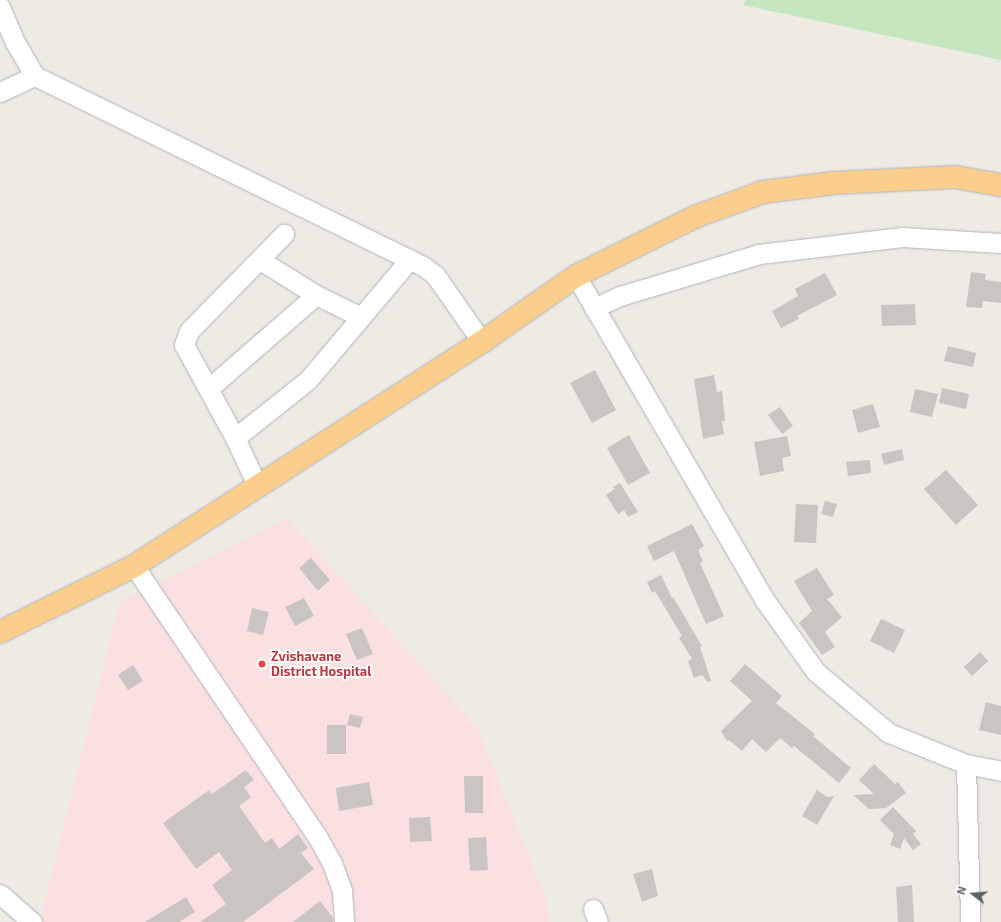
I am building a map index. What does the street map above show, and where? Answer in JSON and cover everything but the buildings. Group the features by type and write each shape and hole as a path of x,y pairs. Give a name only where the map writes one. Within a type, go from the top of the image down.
{"highway":[{"path":"0,632 134,566 482,342 576,276 697,216 763,192 833,184 955,177 1001,185"}],"street":[{"path":"0,7 14,42 35,76 430,270 482,342"},
{"path":"0,92 35,76"},
{"path":"258,487 236,438 184,345 189,331 284,234"},
{"path":"594,308 620,296 759,254 902,236 1001,243"},
{"path":"236,438 308,380 410,259"},
{"path":"260,260 316,295 361,317"},
{"path":"576,276 766,602 816,672 890,732 966,764 1001,771"},
{"path":"208,389 316,295"},
{"path":"134,566 318,838 332,863 342,892 344,922"},
{"path":"966,764 970,922"},
{"path":"0,894 32,922"}],"shaded area":[{"name":"Zvishavane District Hospital","path":"287,518 477,727 546,898 550,922 40,922 119,602"}],"green space":[{"path":"746,0 1001,0 1001,60 743,5"}],"place":[{"name":"Zvishavane District Hospital","path":"262,664"}]}
